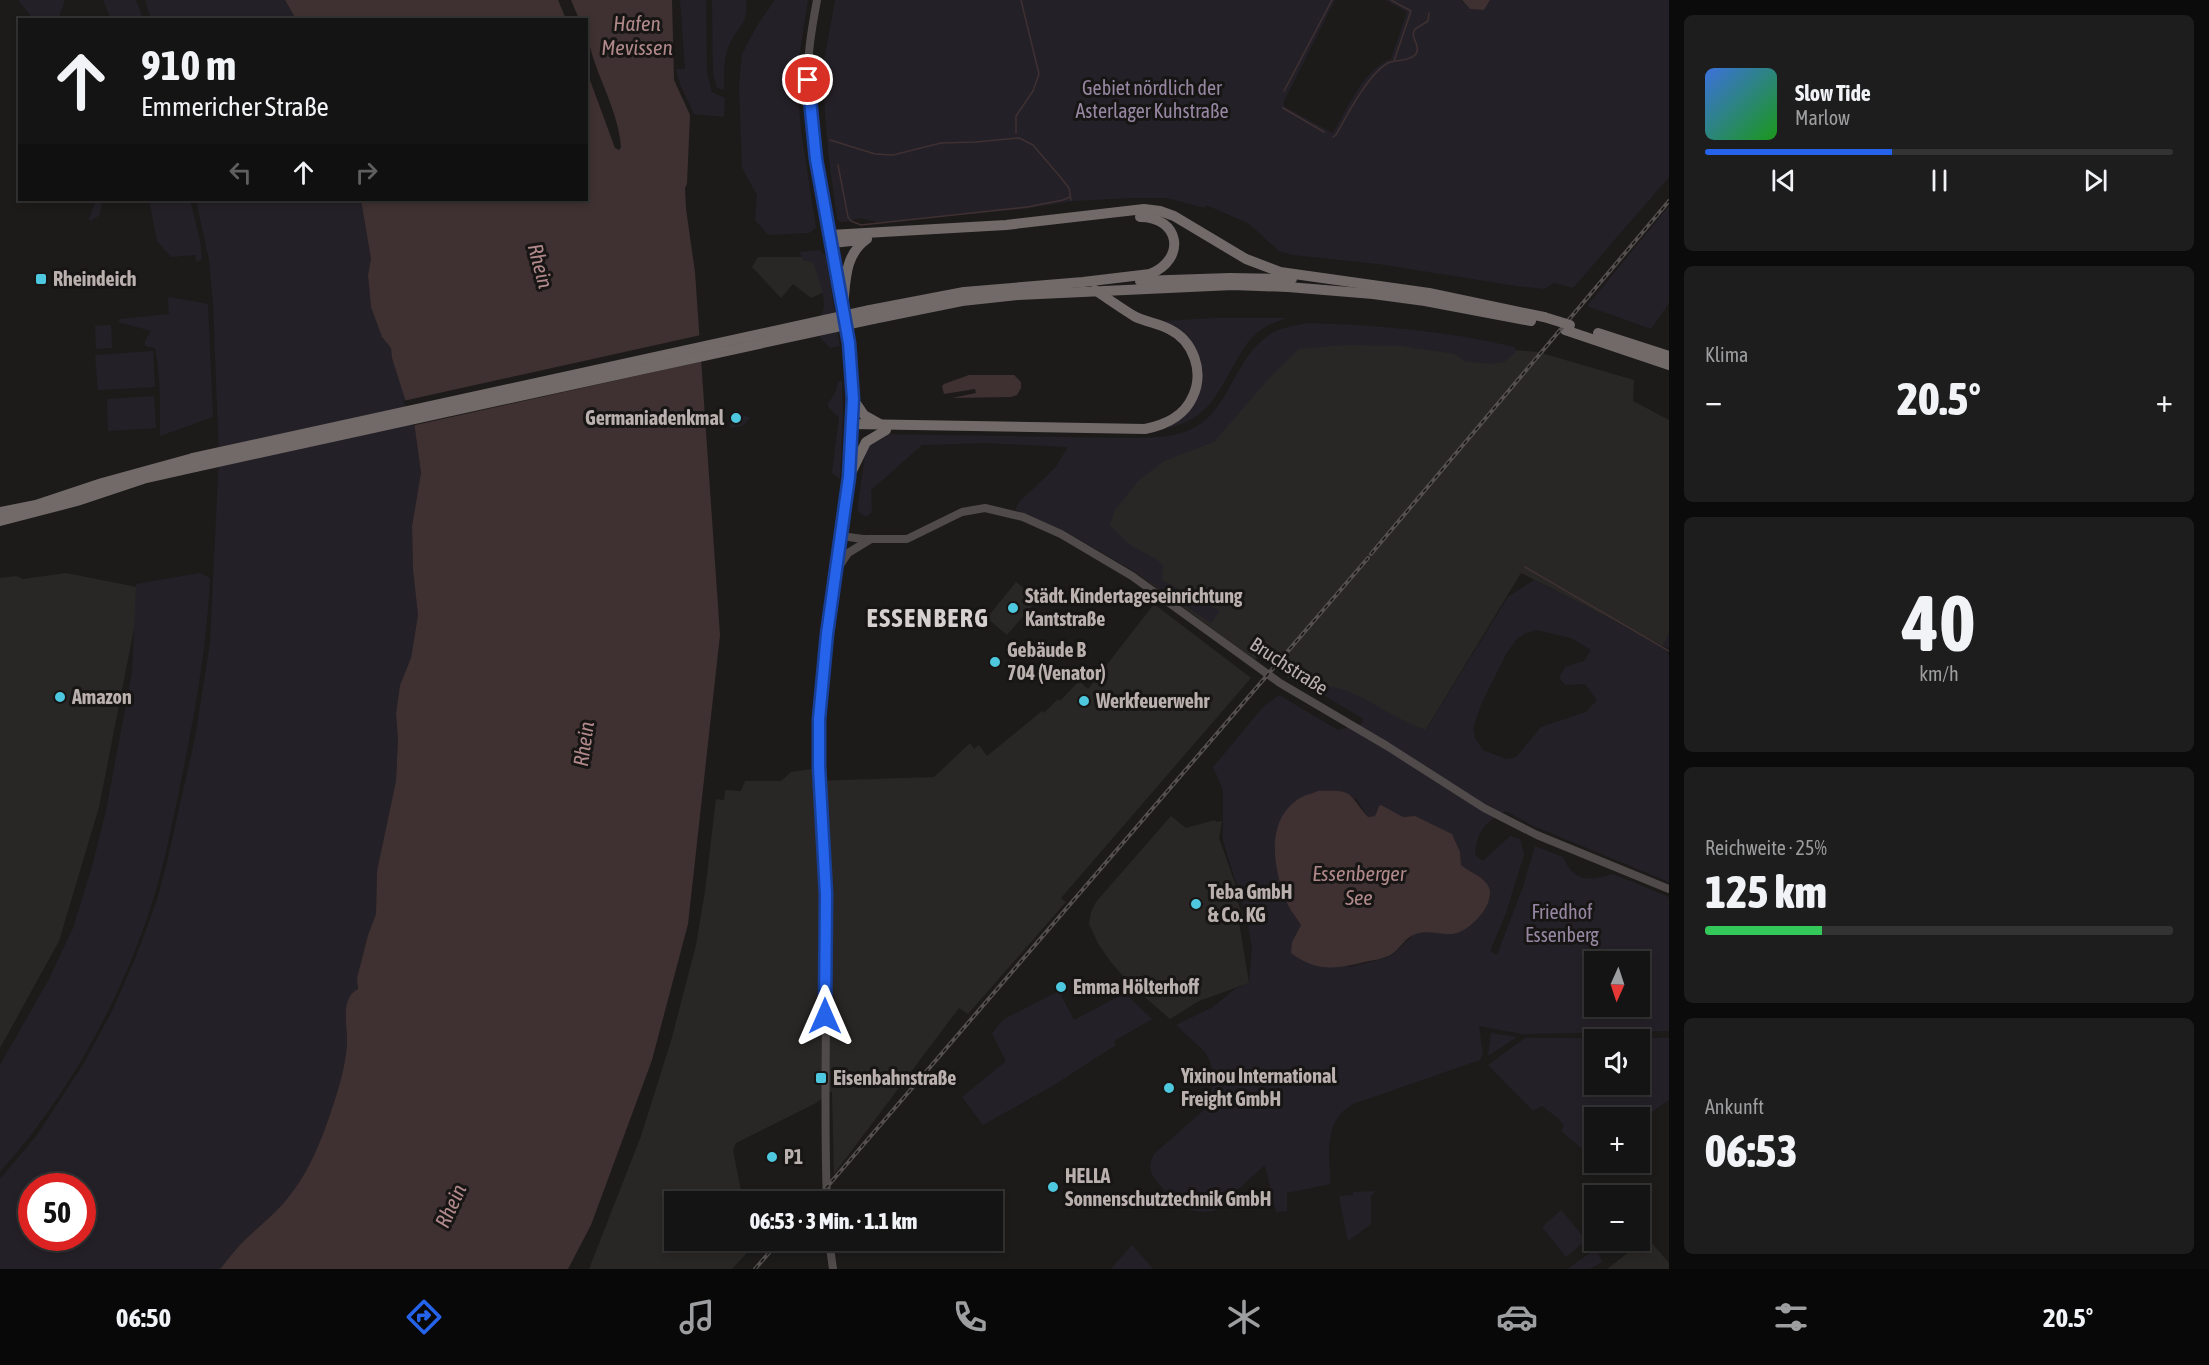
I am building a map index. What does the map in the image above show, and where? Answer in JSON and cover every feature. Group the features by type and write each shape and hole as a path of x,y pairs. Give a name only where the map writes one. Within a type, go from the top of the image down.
{"highway":[{"path":"831,239 1006,225 1144,209 1160,211 1174,216 1246,259 1280,272 1429,293 1542,320 1647,353 1669,356"},
{"path":"0,512 36,505 102,483 871,314 928,298 1002,288 1150,274 1160,270 1169,262 1174,251 1174,239 1168,228 1157,219 1136,217 959,233 831,239"},
{"path":"843,306 849,262 856,248 867,239"},
{"path":"1002,288 1230,278 1341,281"},
{"path":"871,314 1018,295 1233,285 1288,286 1425,301 1542,320"},
{"path":"852,427 1145,429 1167,423 1179,416 1190,403 1198,379 1194,355 1188,345 1180,335 1169,328 1135,316 1095,290"},
{"path":"1647,353 1669,365"},
{"path":"853,399 869,419 884,427"},
{"path":"849,477 866,442 884,427"},
{"path":"0,521 58,507 194,462"}],"main road":[{"path":"817,0 810,45 808,80 816,159 849,343 853,399 849,477 825,644 819,719 819,767 826,894 827,1191"},
{"name":"Bruchstraße","path":"841,536 894,540 917,535 962,512 985,508 1007,512 1043,525 1132,576 1274,679 1387,746 1484,808 1530,832 1669,889"},
{"path":"837,571 848,553 871,539"},
{"path":"831,1251 833,1269"}],"shaded area":[{"path":"758,257 816,257 825,292 811,298 793,284 781,298 752,267"},
{"path":"1345,335 1538,352 1634,380 1633,401 1669,420 1669,634 1663,646 1521,573 1419,741 1309,677 1302,686 1287,677 1293,667 1266,649 1255,660 1135,572 1076,535 1148,448 1192,438 1224,411 1261,356"},
{"path":"66,573 142,588 99,807 59,941 0,1048 0,578 16,576 23,579"},
{"name":"Städt. Kindertageseinrichtung Kantstraße","path":"1016,582 1038,599 1007,635 987,618"},
{"path":"1154,604 1251,678 1061,898 1066,902 968,1014 959,1008 834,1174 832,1091 816,1103 736,1143 733,1150 741,1191 664,1191 664,1251 749,1251 732,1269 589,1269 641,1136 671,1041 696,945 716,799 724,800 725,790 741,791 745,781 781,781 791,772 812,769 814,781 934,777 970,743 974,749 979,745 987,756 1042,711 1044,713 1058,699 1060,701 1079,681 1088,689"},
{"path":"1171,816 1186,828 1215,820 1216,822 1222,821 1219,838 1236,886 1232,888 1245,920 1239,922 1249,983 1199,1001 1170,1019 1131,985 1110,961 1089,924 1096,902"},
{"path":"1650,1241 1669,1263 1669,1269 1607,1269 1630,1251 1650,1251"}],"green space":[{"path":"18,0 65,0 58,18 32,18"},
{"path":"103,0 136,0 143,18 111,18"},
{"path":"145,0 285,0 295,18 151,18"},
{"path":"680,0 706,0 707,73 712,92 725,98 724,117 694,114 680,84 676,69 685,69"},
{"path":"712,0 746,0 746,14 726,54 724,90 717,88 713,74"},
{"path":"775,0 808,0 796,76 801,130 816,228 809,233 768,235 755,220 757,195 742,168 739,86 742,54 758,24"},
{"name":"Gebiet nördlich der Asterlager Kuhstraße","path":"835,0 1335,0 1283,103 1285,107 1333,133 1364,80 1381,64 1391,59 1407,12 1385,0 1461,0 1470,9 1484,10 1490,0 1669,0 1669,177 1573,288 1554,283 1544,289 1517,286 1378,264 1293,255 1279,251 1248,223 1206,205 1204,208 1167,198 1074,201 1024,209 896,221 876,222 860,218 840,222 837,219 828,152 822,72"},
{"path":"100,201 102,204 99,216 90,221 95,203"},
{"path":"149,201 190,201 200,240 202,259 196,262 196,255 171,257 157,241"},
{"path":"196,201 361,201 371,259 368,275 371,307 382,337 391,348 392,358 413,414 421,473 412,526 413,570 418,615 411,658 400,685 396,714 398,739 396,781 377,871 376,914 357,978 358,990 346,1008 346,1057 327,1124 308,1168 291,1195 240,1245 220,1269 0,1269 0,1179 37,1135 84,1063 112,1011 157,900 195,738 210,643 219,456 213,303 209,260"},
{"path":"1669,206 1669,303 1651,329 1587,306"},
{"path":"819,250 826,256 840,346 830,348 810,326 818,320 822,313 824,300 813,262 804,261 799,252"},
{"path":"168,297 208,305 213,417 160,436 157,359 155,348 145,346 145,341 151,331 118,322 120,319 169,314"},
{"path":"1287,318 1265,327 1251,339 1214,399 1198,415 1187,422 1158,430 1183,415 1198,362 1164,321"},
{"path":"1308,323 1386,327 1438,333 1515,347 1515,353 1504,362 1493,364 1464,361 1455,354 1401,346 1346,345 1299,349 1271,376 1214,442 1164,461 1138,481 1115,510 1110,525 1130,545 1163,565 1162,580 1220,611 1211,623 1132,570 1063,530 1016,510 1021,500 1055,468 1068,447 984,443 922,445 871,490 872,512 866,517 857,511 868,444 882,434 1133,438 1174,435 1201,424 1212,414 1245,361 1265,338 1291,326"},
{"path":"111,325 112,348 96,349 95,326"},
{"path":"153,351 155,387 98,390 95,355"},
{"path":"842,381 840,479 832,473 839,417 829,408 828,404 836,391 838,382"},
{"path":"154,396 156,428 108,431 107,399"},
{"path":"740,414 750,418 742,426 730,428 731,417"},
{"path":"200,573 210,578 200,675 173,820 153,900 126,973 91,1044 49,1111 0,1172 0,1065 48,981 73,928 92,867 106,811 132,672 136,584"},
{"name":"Friedhof Essenberg","path":"1534,580 1663,646 1669,634 1669,648 1664,647 1669,655 1669,882 1531,825 1506,811 1483,828 1475,855 1483,861 1510,836 1520,839 1524,855 1506,913 1490,951 1497,955 1524,884 1535,846 1563,857 1572,872 1578,876 1590,879 1613,874 1669,897 1669,1031 1584,1029 1584,1033 1522,1034 1479,1026 1483,1055 1480,1060 1353,1104 1343,1111 1336,1120 1330,1140 1330,1184 1287,1193 1287,1211 1276,1212 1265,1165 1214,1211 1190,1210 1182,1207 1156,1180 1151,1172 1151,1163 1154,1154 1205,1109 1213,1086 1211,1064 1206,1053 1176,1025 1213,1007 1235,989 1249,983 1252,948 1247,918 1223,841 1223,790 1213,767 1263,707 1279,695 1338,730 1363,723 1362,718 1311,688 1315,685 1349,692 1426,730 1508,597","holes":["1536,630 1571,638 1591,650 1584,661 1565,667 1559,678 1565,685 1585,684 1597,700 1586,712 1541,727 1516,757 1506,759 1483,750 1475,738 1473,728 1482,702 1506,654 1516,640","1356,798 1368,817 1375,816 1377,809 1403,817 1415,816 1460,852 1461,865 1470,874 1483,879 1491,897 1480,916 1455,934 1427,931 1413,935 1386,958 1349,967 1292,942 1301,925 1288,906 1282,884"]},
{"path":"1059,991 1074,1020 1125,993 1152,1019 1114,1041 1116,1045 1054,1085 983,1125 962,1097 1006,1061 992,1033 1004,1019"},
{"path":"1491,1033 1517,1037 1488,1056"},
{"path":"1525,1038 1584,1038 1584,1095 1650,1095 1650,1038 1669,1038 1669,1100 1650,1113 1650,1107 1584,1107 1584,1151 1561,1131 1564,1126 1559,1119 1542,1106 1533,1111 1488,1065"},
{"path":"1376,1191 1371,1196 1371,1224 1348,1241 1339,1196 1353,1195 1353,1192"},
{"path":"1561,1210 1584,1238 1584,1242 1566,1257 1542,1227"},
{"path":"1132,1245 1153,1269 1111,1269"},
{"path":"1593,1251 1597,1251 1602,1262 1590,1269 1567,1269"}],"water":[{"path":"285,0 558,0 566,18 295,18"},
{"path":"571,0 672,0 674,80 690,115 685,188 686,209 695,272 720,635 688,924 652,1060 591,1225 568,1269 220,1269 240,1245 291,1195 315,1153 337,1093 346,1050 346,1006 348,999 358,989 357,978 376,914 377,871 396,781 398,739 396,714 400,685 411,658 418,615 413,570 412,526 421,473 413,414 405,399 391,348 382,337 371,307 368,275 371,259 361,201 588,201 588,75 615,148 619,150 621,147 614,115 591,52 588,18 579,18"},
{"path":"1462,0 1490,0 1484,10 1470,9"},
{"path":"969,375 1014,375 1021,382 1021,388 1017,395 1011,397 952,398 976,393 975,389 944,394 942,386 944,384"},
{"name":"Essenberger See","path":"1318,791 1338,791 1349,794 1368,817 1375,816 1381,805 1403,817 1415,816 1452,834 1460,852 1461,865 1482,879 1490,890 1487,905 1477,920 1457,933 1416,934 1389,956 1355,964 1335,967 1318,966 1291,953 1292,942 1301,925 1288,905 1279,878 1275,848 1276,833 1288,808 1300,798"}],"pier":[{"path":"701,335 703,361 411,426 410,415 403,401"}],"waterway":[{"path":"1016,133 1016,116 1033,91 1039,74 1021,0"},
{"path":"1284,91 1332,0"},
{"path":"1391,0 1411,11 1394,61"},
{"path":"1333,137 1366,85 1380,68 1388,63 1409,59 1417,53 1413,34 1415,29 1428,21 1429,13"},
{"path":"1283,108 1324,132"},
{"path":"830,140 875,154 893,155 941,143 1019,138 1033,145 1062,179 1069,188 1071,200"},
{"path":"838,165 848,217 851,221 861,225 1027,207 1070,197"},
{"path":"1525,567 1669,651"}],"railway":[{"path":"1371,554 1669,201"},
{"path":"823,1191 1368,558"},
{"path":"755,1269 771,1251"}],"place":[{"name":"Rheindeich","path":"41,279"},
{"name":"Germaniadenkmal","path":"736,418"},
{"name":"Städt. Kindertageseinrichtung Kantstraße","path":"1013,608"},
{"name":"Gebäude B 704 (Venator)","path":"995,662"},
{"name":"Amazon","path":"60,697"},
{"name":"Werkfeuerwehr","path":"1084,701"},
{"name":"Teba GmbH & Co. KG","path":"1196,904"},
{"name":"Emma Hölterhoff","path":"1061,987"},
{"name":"Eisenbahnstraße","path":"821,1078"},
{"name":"Yixinou International Freight GmbH","path":"1169,1088"},
{"name":"P1","path":"772,1157"},
{"name":"HELLA Sonnenschutztechnik GmbH","path":"1053,1187"}],"district":[{"name":"ESSENBERG","path":"928,618"}],"route":[{"path":"808,80 816,159 849,343 853,399 849,477 822,672 819,719 819,767 826,894 825,1016"}],"water label":[{"name":"Hafen Mevissen","path":"637,36"},
{"name":"Rhein","path":"540,266"},
{"name":"Rhein","path":"584,744"},
{"name":"Rhein","path":"451,1206"}]}
